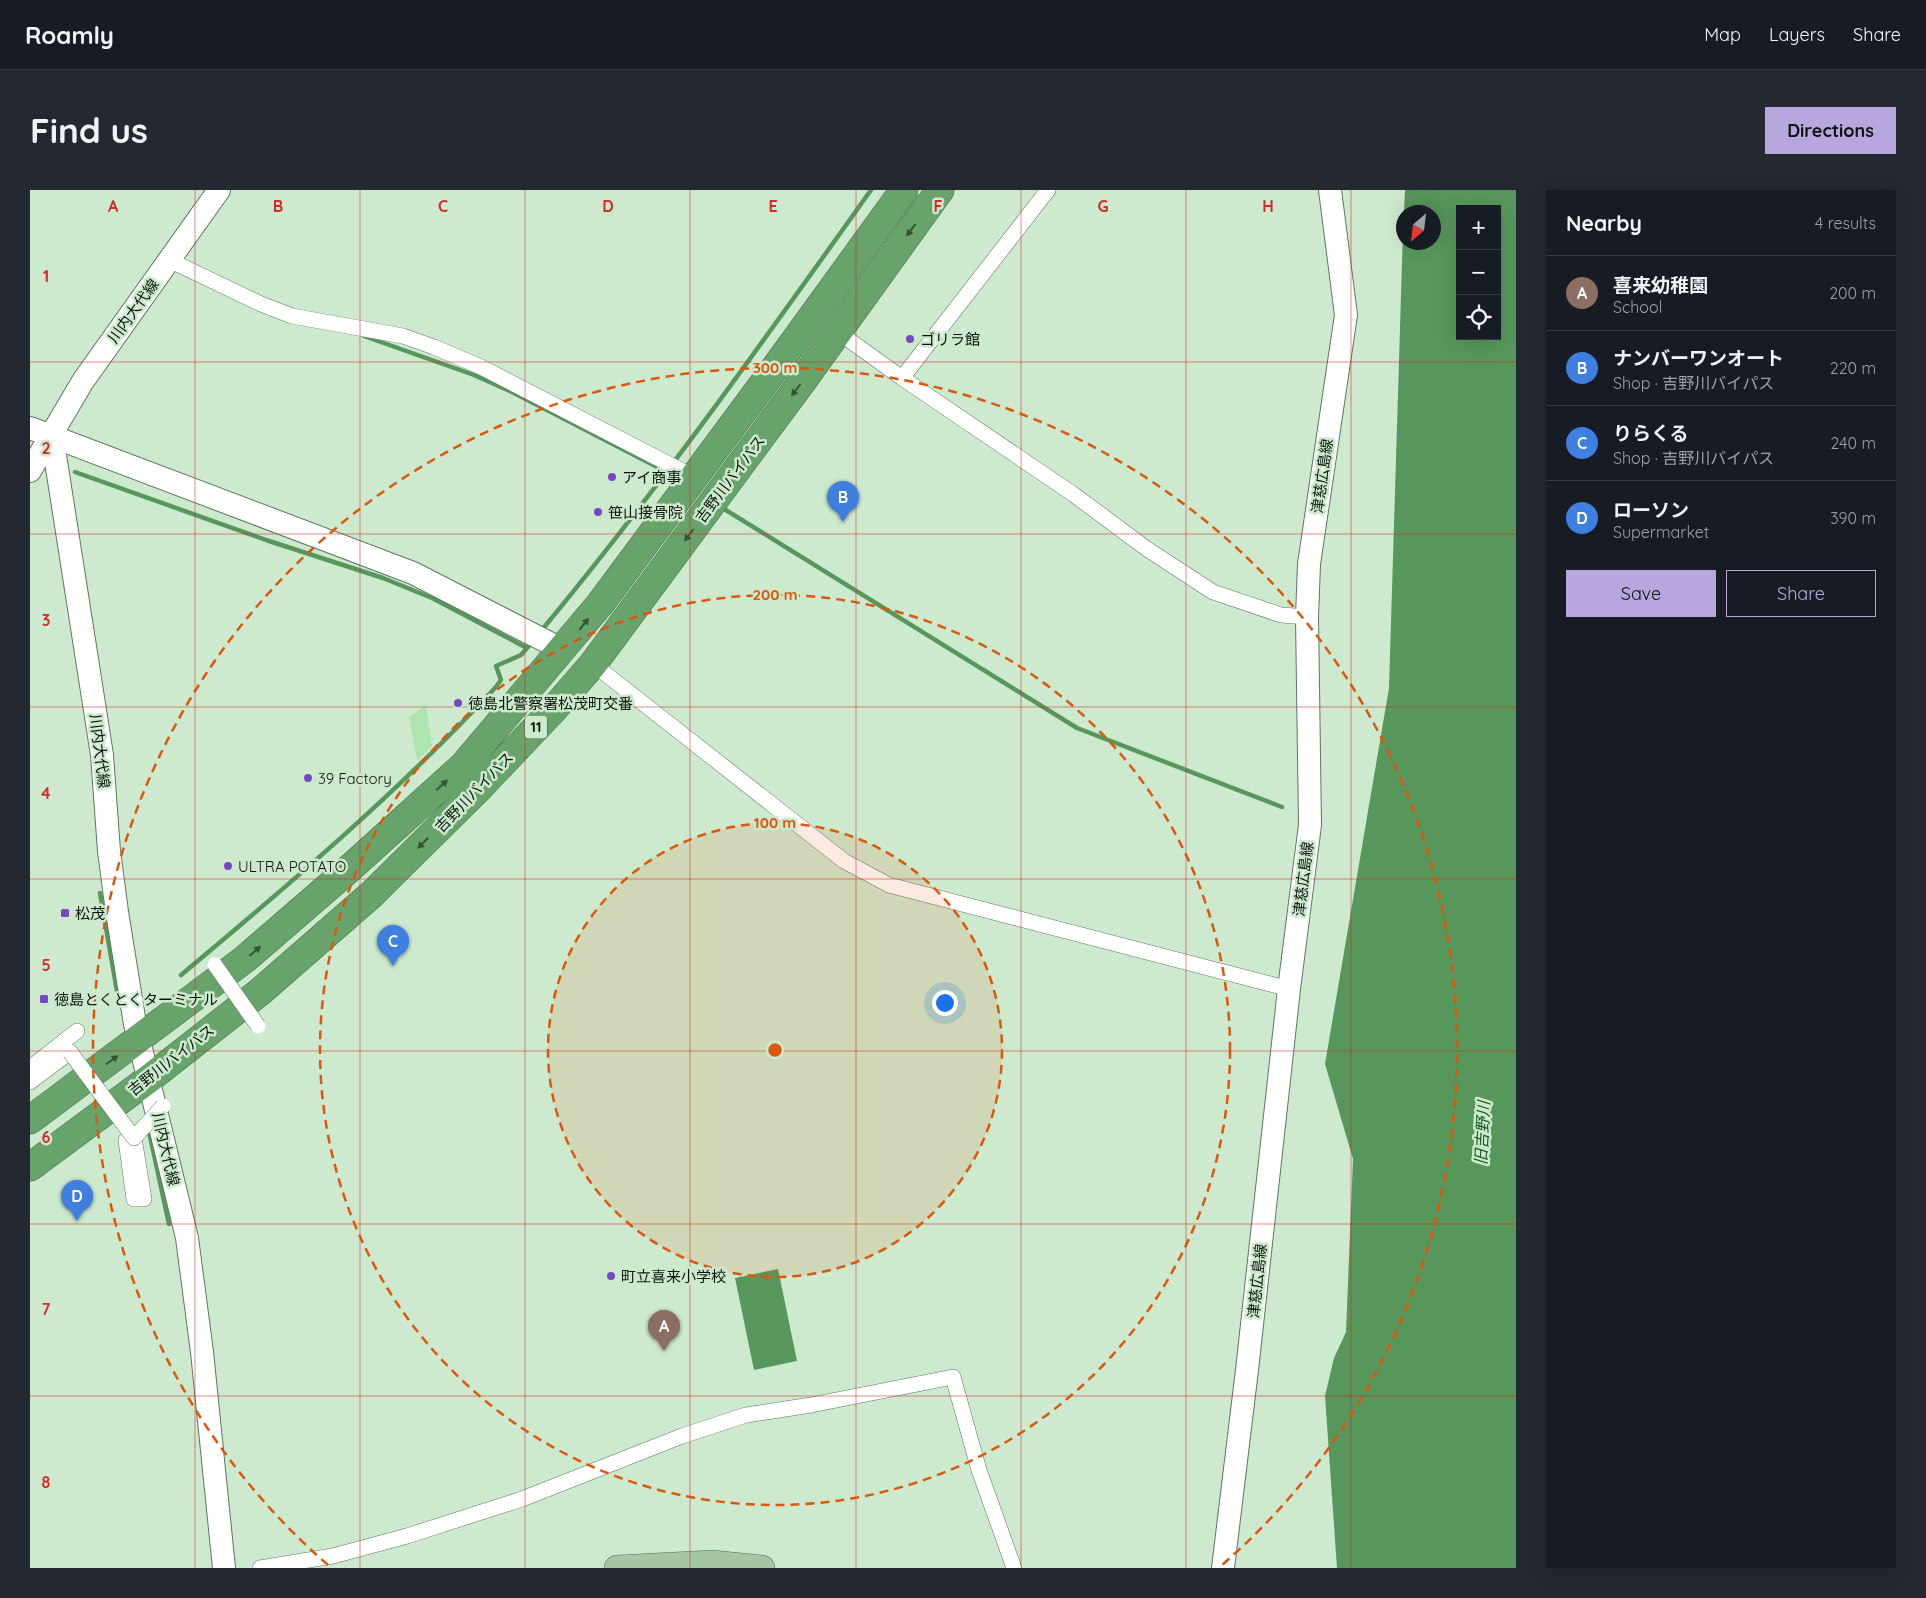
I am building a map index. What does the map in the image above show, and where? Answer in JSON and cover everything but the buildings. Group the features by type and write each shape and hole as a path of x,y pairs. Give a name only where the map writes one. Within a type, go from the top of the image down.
{"highway":[{"name":"吉野川バイパス","path":"31,1116 140,1039 245,959 349,869 463,766 600,604 776,368 904,190"},
{"name":"吉野川バイパス","path":"30,1167 150,1078 261,991 372,894 478,789 593,664 838,332 940,190"}],"main road":[{"name":"川内大代線","path":"30,472 83,381 219,190"},
{"name":"津慈広島線","path":"1223,1568 1289,989 1310,825 1309,564 1346,315 1330,190"},
{"path":"30,428 413,573 563,650"},
{"name":"川内大代線","path":"52,436 102,754 109,851 117,912 140,1039 187,1238 202,1352 224,1568"},
{"path":"617,1568 712,1563 762,1568"}],"street":[{"path":"902,378 1048,190"},
{"path":"169,260 260,304 292,316 402,336 434,347 481,368 694,477"},
{"path":"838,332 902,378 1073,494 1148,549 1213,592 1281,615 1308,617"},
{"path":"593,664 844,861 889,885 1289,989"},
{"path":"215,966 258,1026"},
{"path":"30,1068 77,1031"},
{"path":"30,1082 70,1052 130,1139 163,1106"},
{"path":"260,1568 333,1556 407,1536 522,1499 682,1436 746,1415 811,1405 953,1377 980,1470 1014,1568"}],"shaded area":[{"path":"426,705 432,746 417,761 409,717"}],"water":[{"name":"旧吉野川","path":"1405,190 1516,190 1516,1568 1337,1568 1325,1396 1334,1358 1346,1332 1353,1159 1325,1064 1389,688 1402,250 1441,250 1441,205 1404,205"},
{"path":"778,1269 797,1361 754,1370 735,1278"}],"waterway":[{"path":"541,631 669,469 871,190"},
{"path":"364,336 474,375 512,392 681,481"},
{"path":"75,472 266,540 383,578 432,598 527,648 533,641"},
{"path":"721,507 1077,728 1282,807"},
{"path":"181,975 303,872 382,801 495,688 501,680 496,666 521,655 527,648"},
{"path":"100,893 117,991"},
{"path":"148,1127 169,1224"}],"place":[{"name":"ゴリラ館","path":"910,339"},
{"name":"アイ商事","path":"612,477"},
{"name":"笹山接骨院","path":"598,512"},
{"name":"ナンバーワンオート","path":"843,522"},
{"name":"徳島北警察署松茂町交番","path":"458,703"},
{"name":"39 Factory","path":"308,778"},
{"name":"ULTRA POTATO","path":"228,866"},
{"name":"松茂","path":"65,913"},
{"name":"りらくる","path":"393,966"},
{"name":"徳島とくとくターミナル","path":"44,999"},
{"name":"ローソン","path":"77,1221"},
{"name":"町立喜来小学校","path":"611,1276"},
{"name":"喜来幼稚園","path":"664,1351"}]}
